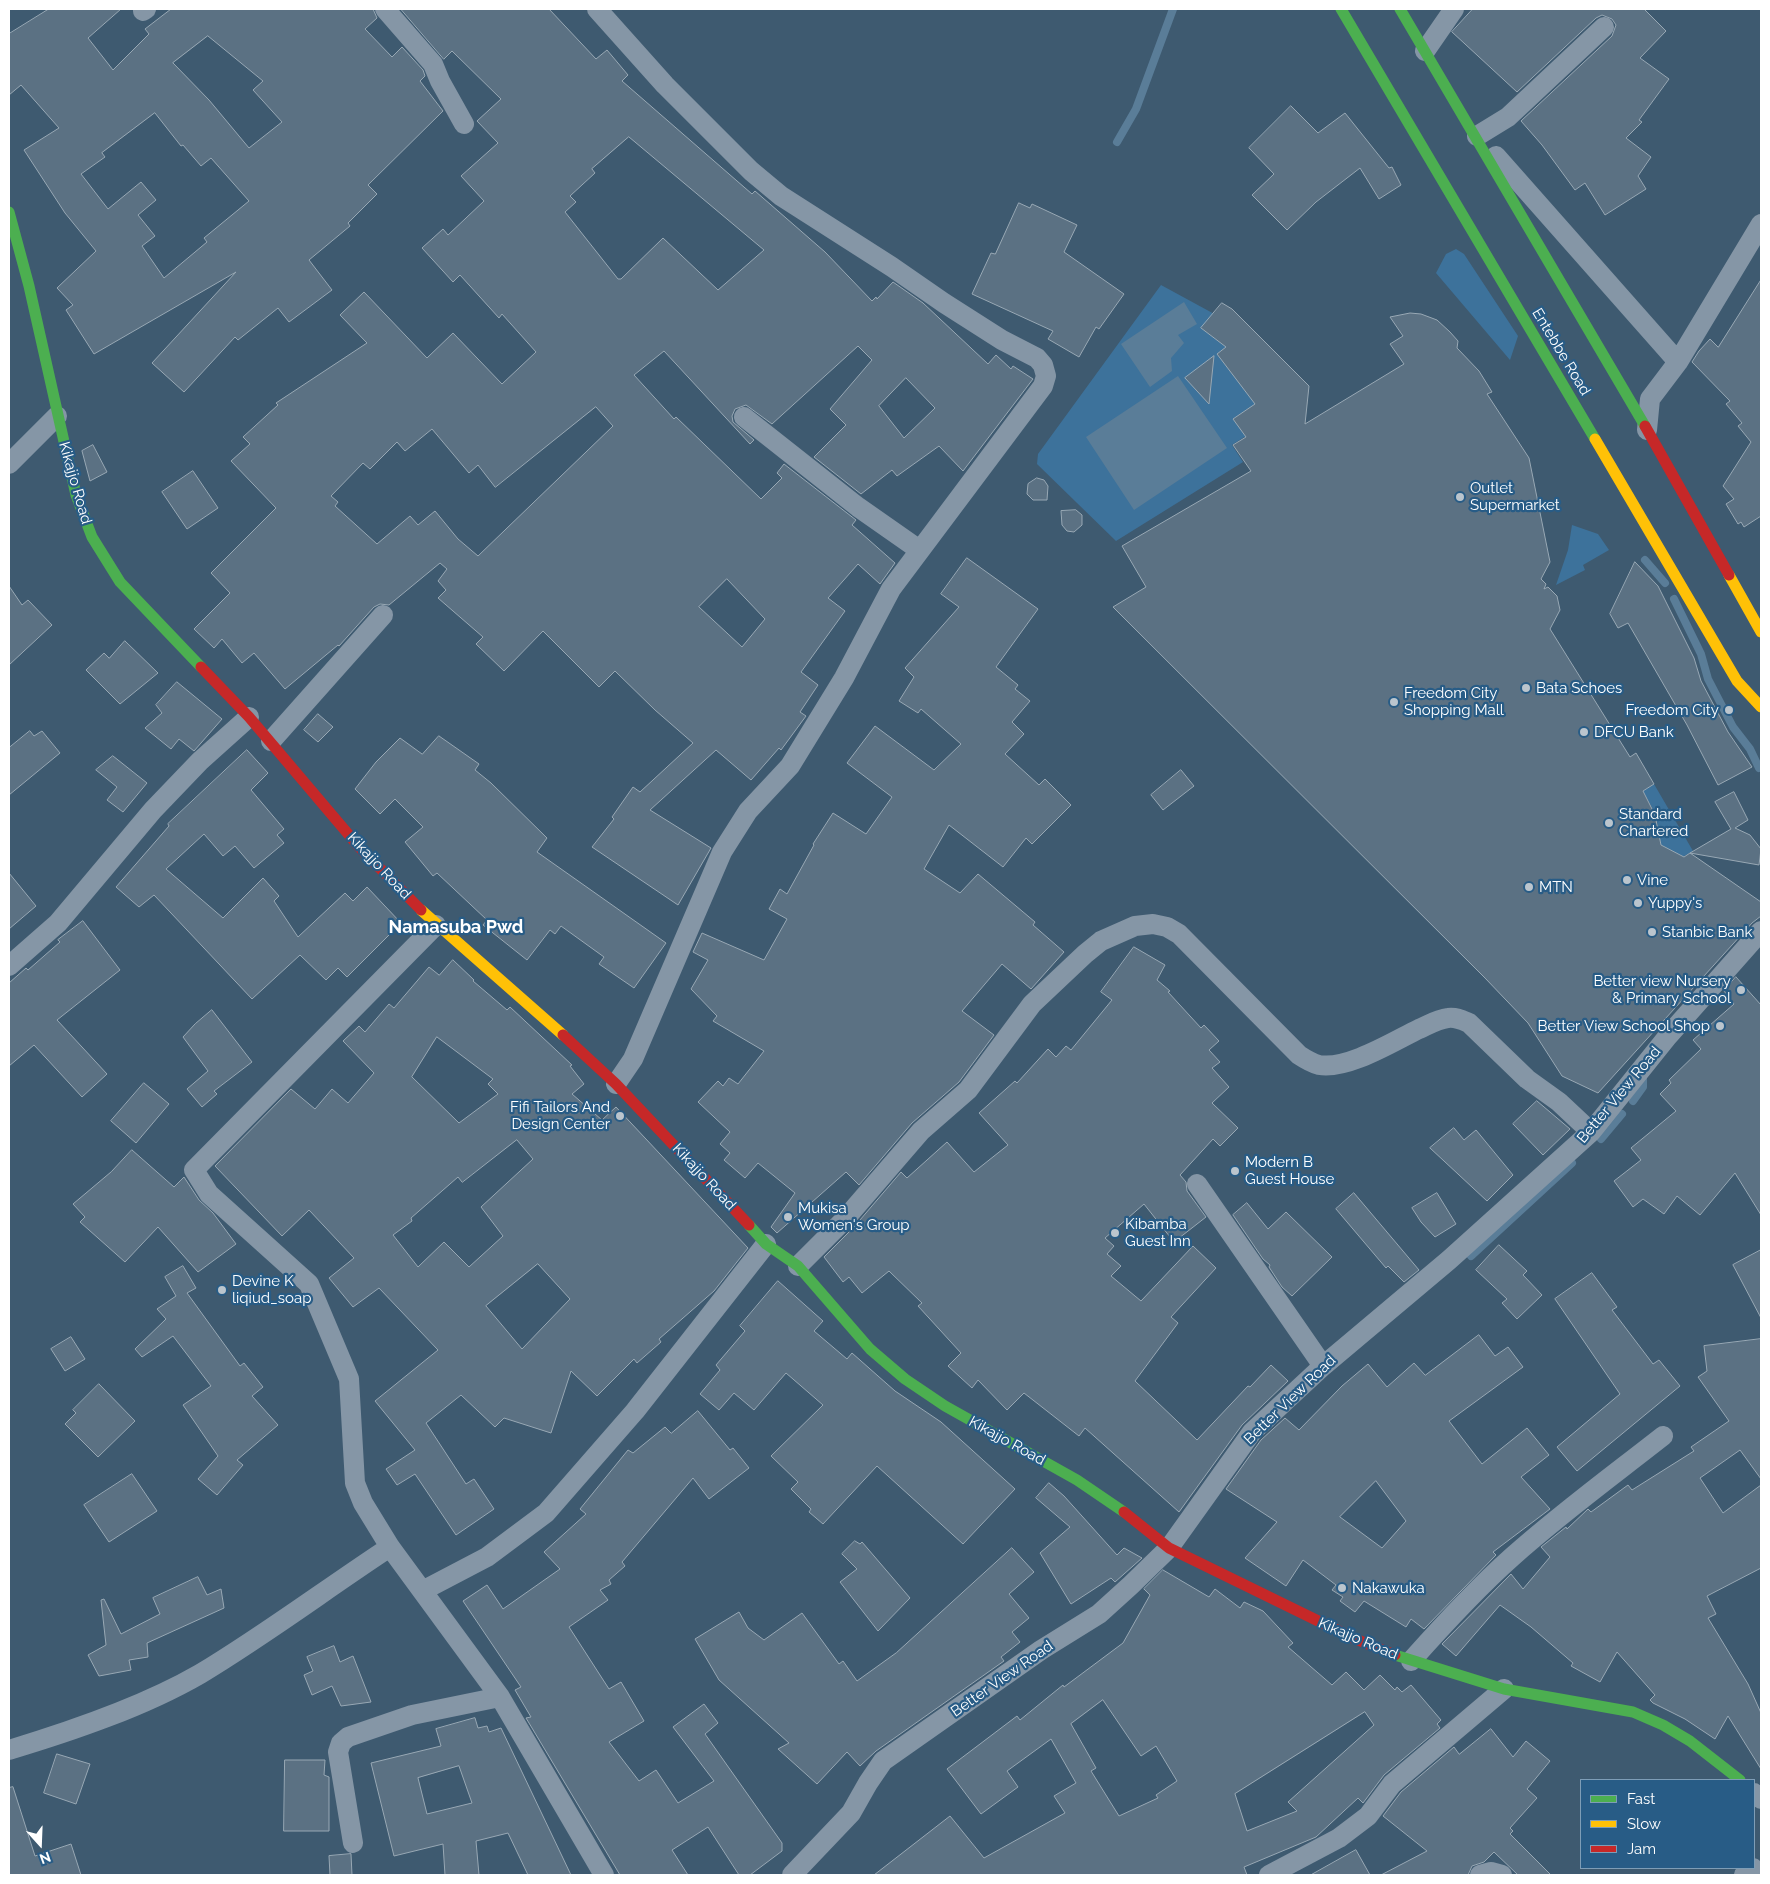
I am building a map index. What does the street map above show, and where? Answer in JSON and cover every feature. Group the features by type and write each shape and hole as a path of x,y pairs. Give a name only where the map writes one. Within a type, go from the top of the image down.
{"street":[{"path":"385,9 433,64 440,81 464,124"},
{"path":"597,9 720,142 781,196 892,267 960,314 1002,340 1029,352 1043,365 1046,376 1043,386 968,488 918,550 891,589 844,678 790,766 748,811 730,838 633,1059 616,1084"},
{"name":"Entebbe Road","path":"1341,9 1737,681 1761,707"},
{"path":"1400,9 1647,430 1761,632"},
{"path":"1425,50 1454,9"},
{"path":"1477,136 1508,117 1604,27"},
{"path":"1454,101 1477,136 1678,362"},
{"name":"Kikajjo Road","path":"9,214 29,286 76,495 92,537 120,582 249,717 360,848 436,926 518,994 616,1084 766,1244 798,1266 870,1349 905,1379 945,1406 1077,1480 1127,1514 1169,1548 1353,1638 1411,1661 1504,1689 1634,1712 1649,1717 1696,1744 1739,1779"},
{"path":"1647,430 1650,399 1678,362 1761,224"},
{"path":"9,464 58,416"},
{"path":"744,417 858,507 918,550"},
{"path":"271,741 383,614"},
{"path":"9,966 58,923 153,810 200,761 249,717"},
{"path":"798,1266 845,1219 921,1131 968,1090 1032,1004 1101,941 1135,926 1153,924 1166,927 1179,934 1299,1055 1309,1061 1318,1065 1340,1063 1379,1049 1434,1022 1446,1018 1458,1018 1470,1023 1527,1078 1559,1102 1591,1132"},
{"path":"436,926 194,1170 209,1194 309,1284 349,1379 355,1484 363,1503 390,1547 424,1590 500,1696 604,1875"},
{"name":"Better View Road","path":"792,1875 851,1813 868,1782 883,1762 1041,1650 1099,1614 1169,1548 1252,1432 1323,1366 1456,1254 1591,1132 1668,1036 1761,932"},
{"path":"1198,1184 1323,1366"},
{"path":"424,1590 487,1557 546,1513 635,1411 766,1244"},
{"path":"1411,1661 1510,1558 1552,1522 1663,1436"},
{"path":"9,1750 46,1739 139,1703 198,1675 390,1547"},
{"path":"1269,1875 1339,1838 1368,1816 1392,1784 1440,1740 1504,1689"},
{"path":"352,1843 338,1752 340,1743 348,1737 412,1715 500,1696"},
{"path":"1480,1875 1491,1872 1502,1875"}],"shaded area":[{"path":"1456,249 1464,254 1518,336 1510,360 1436,273 1446,254"},
{"path":"1161,285 1218,316 1300,401 1232,445 1243,462 1116,541 1037,464 1038,454"},
{"path":"1184,302 1197,324 1178,335 1184,343 1171,358 1172,371 1150,387 1121,344"},
{"path":"1178,376 1227,448 1134,510 1086,437"},
{"path":"1572,525 1598,534 1609,550 1583,565 1585,570 1556,585 1568,550"},
{"path":"1654,784 1693,851 1681,858 1680,855 1661,847 1656,815 1643,791"}],"building":[{"path":"49,9 121,9 88,38 113,70 149,34 145,29 171,9 373,9 377,18 365,29 392,57 402,47 423,70 425,76 420,81 443,111 368,185 377,194 348,223 350,226 309,260 332,290 289,322 278,308 238,340 235,337 184,392 152,363 236,272 94,354 66,310 73,305 57,288 96,251 65,213 24,150 59,128 21,85 9,95 9,34","holes":["208,36 263,81 253,90 282,122 249,148 209,100 173,63","155,113 181,146 183,145 201,166 211,158 249,201 204,238 207,242 164,278 142,246 155,236 138,215 156,200 141,182 108,209 81,174 105,157 102,153"]},
{"path":"401,9 549,9 596,59 607,50 628,75 622,81 752,194 755,191 825,252 872,301 876,297 877,299 893,282 923,303 988,364 996,355 1011,369 1013,366 1033,379 963,471 939,446 897,476 892,470 861,494 814,457 846,425 830,409 872,360 858,346 772,424 746,405 735,409 732,416 733,422 754,440 750,444 664,351 634,375 674,419 676,417 761,499 782,478 777,473 784,464 856,520 852,525 895,563 880,584 858,564 828,598 845,611 801,672 818,685 800,712 806,716 781,750 779,748 751,780 716,750 650,810 711,848 678,905 592,847 614,819 612,817 633,787 640,792 693,743 655,710 615,671 599,687 543,631 504,671 476,644 483,637 438,598 446,590 438,581 447,569 440,563 389,605 380,604 374,607 339,646 285,689 254,653 242,663 222,639 214,648 194,629 230,593 211,573 276,508 231,461 250,444 243,437 278,405 276,403 367,343 340,315 364,292 427,358 453,333 502,384 536,352 502,314 499,318 460,275 453,282 422,248 443,229 448,235 484,201 461,176 498,143 477,121 501,99 452,51 444,59","holes":["629,137 764,250 718,290 663,238 621,279 618,279 565,212 576,202 570,196 595,173 592,169","906,378 935,408 904,438 879,406","596,407 613,426 478,556 458,539 435,511 418,525 410,516 377,544 335,506 338,502 331,496 363,463 370,469 397,442 405,451 432,429 469,473 478,465 495,487","727,579 765,619 742,647 699,607"]},
{"path":"1473,9 1644,9 1666,31 1640,58 1669,79 1639,120 1642,122 1626,138 1651,157 1638,176 1646,189 1605,215 1585,183 1575,190 1542,145 1521,121 1612,36 1616,25 1612,19 1602,15 1596,18 1517,92 1452,32"},
{"path":"1291,106 1318,133 1345,113 1389,168 1392,167 1401,185 1379,199 1360,168 1316,202 1287,230 1252,195 1274,174 1249,148"},
{"path":"1019,203 1030,208 1032,204 1077,225 1064,252 1124,294 1099,329 1096,327 1079,357 1048,339 1053,331 972,294 991,253 995,254"},
{"path":"1761,280 1761,516 1744,527 1741,522 1738,524 1726,504 1734,499 1723,486 1751,442 1738,426 1742,423 1726,404 1730,401 1692,362 1710,339 1718,347"},
{"name":"Freedom City Shopping Mall","path":"1222,303 1232,309 1309,386 1305,424 1404,364 1390,344 1403,336 1390,317 1410,313 1421,314 1437,320 1450,332 1458,341 1457,348 1479,371 1492,392 1487,394 1529,458 1550,562 1541,579 1546,584 1544,589 1548,587 1557,596 1560,610 1550,629 1630,757 1636,753 1654,784 1643,791 1655,815 1661,845 1684,857 1690,853 1761,902 1761,916 1752,923 1598,1093 1562,1076 1528,1023 1485,978 1113,607 1146,587 1122,546 1251,471 1233,445 1246,437 1233,419 1255,404 1217,354 1226,347 1201,328"},
{"path":"1214,356 1209,404 1185,378"},
{"path":"93,445 107,472 90,481 82,451"},
{"path":"193,471 218,508 187,529 162,492"},
{"path":"1037,478 1044,480 1048,486 1047,500 1033,500 1027,494 1028,484"},
{"path":"1076,510 1082,515 1082,525 1074,532 1067,531 1062,525 1061,511"},
{"path":"967,558 1038,609 996,667 1018,685 1015,689 1030,701 1012,722 1024,734 1005,754 1039,785 1045,779 1071,805 1032,844 1026,838 1003,867 949,825 924,869 960,893 978,874 1035,922 1033,925 1064,952 1031,989 1002,964 962,1011 994,1035 959,1082 912,1123 859,1185 846,1172 777,1233 771,1227 795,1193 758,1163 745,1178 724,1160 730,1153 720,1144 730,1132 698,1102 718,1081 723,1086 729,1078 738,1084 764,1051 713,1021 717,1016 691,989 708,960 693,952 702,933 764,960 787,919 769,909 780,889 787,894 813,844 833,813 866,834 892,797 847,763 875,726 934,770 961,744 921,709 918,713 899,701 914,677 905,668 959,607 941,594"},
{"path":"1635,562 1658,586 1694,658 1701,681 1728,732 1752,767 1718,785 1687,725 1628,623 1618,628 1610,614"},
{"path":"9,586 22,605 28,600 52,625 9,665"},
{"path":"125,641 158,673 120,704 86,670 104,653 109,658"},
{"path":"177,682 222,719 194,751 179,739 171,749 145,728 162,713 156,705"},
{"path":"318,714 333,727 318,742 304,730"},
{"path":"30,731 34,736 42,731 60,753 9,795 9,748"},
{"path":"439,736 479,764 475,770 491,783 547,838 537,852 666,943 634,988 599,964 604,957 561,926 555,934 550,930 527,960 483,925 487,920 437,873 433,876 405,842 423,827 395,799 380,814 355,789 376,762 400,738 422,754"},
{"path":"247,750 268,773 251,790 284,829 277,835 284,843 254,868 235,846 223,856 204,834 166,869 223,918 263,878 279,896 274,901 298,937 345,893 353,901 367,887 401,923 347,977 338,968 326,980 300,955 252,999 154,895 139,907 116,887 169,826 168,824"},
{"path":"113,756 147,783 123,812 107,800 117,787 96,770"},
{"path":"1181,770 1194,786 1163,810 1151,795"},
{"path":"1734,792 1748,820 1735,828 1750,835 1761,849 1759,865 1690,853 1731,829 1715,802"},
{"path":"9,873 36,906 9,929"},
{"path":"83,921 120,970 57,1020 107,1074 82,1097 34,1045 9,1066 9,983 26,968 28,970 60,942 58,940"},
{"path":"1134,947 1165,965 1157,980 1170,991 1168,992 1201,1028 1204,1025 1219,1041 1209,1050 1220,1062 1212,1068 1229,1087 1212,1103 1238,1128 1220,1146 1213,1139 1180,1175 1186,1182 1187,1191 1206,1217 1174,1242 1144,1204 1105,1238 1114,1246 1107,1254 1121,1266 1111,1276 1141,1301 1193,1246 1216,1268 1171,1317 1178,1323 1135,1381 1197,1440 1248,1386 1250,1387 1271,1365 1288,1381 1242,1425 1179,1512 1085,1428 1079,1436 1024,1393 1007,1410 978,1380 972,1388 948,1366 961,1353 918,1306 922,1303 889,1271 862,1293 849,1277 843,1282 824,1257 854,1227 901,1172 907,1178 947,1142 974,1172 1008,1145 979,1113 1015,1081 1017,1083 1048,1049 1056,1057 1066,1046 1071,1050 1112,1000 1101,992"},
{"path":"453,960 473,981 507,1010 510,1007 572,1065 570,1066 584,1084 572,1094 602,1120 616,1107 748,1248 714,1291 659,1339 661,1342 637,1363 634,1359 597,1396 571,1371 551,1433 504,1418 495,1427 461,1395 426,1423 466,1484 474,1479 494,1509 456,1535 415,1474 397,1485 386,1469 415,1450 375,1401 438,1350 379,1288 353,1307 329,1278 354,1258 309,1210 282,1236 215,1166 291,1089 315,1109 332,1089 348,1103 374,1073 343,1041 359,1026 365,1032 389,1004 394,1008 429,967 439,975","holes":["437,1037 493,1079 488,1084 498,1094 459,1123 412,1077","517,1140 533,1159 481,1207 503,1236 469,1267 444,1242 418,1267 393,1235 412,1221 411,1218 458,1177 462,1182","538,1264 570,1299 522,1349 486,1306"]},
{"path":"1736,977 1761,1005 1761,1215 1735,1173 1700,1215 1677,1196 1664,1214 1643,1199 1633,1207 1614,1181 1641,1160 1631,1148 1676,1111 1660,1094 1671,1083 1669,1080 1701,1049 1693,1040 1734,1004 1724,991"},
{"path":"212,1010 252,1062 214,1091 217,1094 202,1107 187,1089 208,1071 183,1037"},
{"path":"144,1083 169,1104 136,1143 111,1121"},
{"path":"1537,1101 1570,1129 1543,1155 1513,1124"},
{"path":"1454,1128 1464,1140 1476,1130 1513,1175 1487,1201 1430,1148"},
{"path":"132,1150 174,1187 184,1177 199,1200 213,1213 236,1244 198,1272 158,1227 125,1262 80,1222 85,1217 73,1204 111,1172"},
{"path":"1354,1193 1419,1270 1404,1282 1388,1266 1386,1268 1336,1209"},
{"path":"1437,1193 1456,1224 1435,1237 1421,1222 1412,1208"},
{"path":"1247,1203 1268,1229 1286,1212 1332,1257 1292,1296 1282,1287 1269,1267 1270,1265 1263,1259 1233,1215"},
{"path":"1499,1245 1527,1271 1523,1275 1542,1295 1517,1319 1502,1303 1507,1299 1476,1270"},
{"path":"1761,1250 1761,1318 1733,1265"},
{"path":"183,1266 196,1288 187,1293 240,1366 244,1363 263,1387 252,1396 278,1425 237,1460 243,1465 217,1495 198,1479 218,1456 183,1405 211,1386 173,1336 142,1357 135,1349 166,1319 157,1309 176,1296 165,1277"},
{"path":"1592,1273 1617,1307 1612,1310 1653,1364 1659,1360 1680,1386 1577,1471 1557,1447 1620,1394 1555,1299"},
{"path":"778,1281 823,1321 814,1331 847,1359 852,1353 895,1391 941,1422 1015,1489 963,1544 877,1466 823,1524 809,1512 811,1509 791,1489 798,1482 771,1456 823,1405 786,1373 754,1410 734,1393 719,1410 700,1394 720,1370 716,1365 745,1331 740,1326"},
{"path":"1479,1335 1495,1356 1508,1347 1523,1367 1449,1421 1482,1464 1527,1428 1549,1455 1521,1477 1550,1509 1493,1552 1496,1555 1424,1629 1411,1619 1406,1627 1364,1601 1355,1612 1340,1601 1343,1597 1332,1590 1336,1585 1303,1560 1286,1586 1245,1558 1277,1522 1226,1489 1261,1440 1285,1418 1299,1430 1342,1386 1368,1364 1387,1387 1414,1363 1425,1375","holes":["1376,1481 1406,1521 1382,1548 1340,1517"]},
{"path":"71,1337 85,1359 65,1371 51,1349"},
{"path":"1761,1339 1761,1479 1740,1450 1700,1478 1723,1513 1761,1485 1761,1568 1707,1596 1716,1614 1708,1618 1748,1684 1761,1713 1761,1769 1728,1716 1715,1739 1685,1719 1653,1703 1650,1700 1655,1695 1617,1652 1600,1682 1571,1666 1573,1663 1531,1627 1500,1605 1456,1656 1442,1644 1511,1574 1523,1589 1550,1557 1541,1547 1566,1527 1567,1529 1588,1509 1591,1512 1628,1485 1632,1490 1694,1451 1691,1447 1729,1421 1698,1377 1707,1371 1704,1346"},
{"path":"99,1384 135,1421 98,1457 65,1424 76,1413 73,1410"},
{"path":"698,1411 730,1450 733,1448 749,1468 709,1499 693,1478 622,1562 625,1566 609,1580 611,1584 600,1590 608,1600 569,1627 609,1689 621,1682 644,1721 609,1742 639,1781 656,1770 678,1803 714,1781 673,1727 704,1704 718,1723 705,1734 782,1843 782,1851 750,1875 739,1875 708,1827 672,1850 688,1875 620,1875 526,1718 531,1717 515,1690 521,1687 463,1601 487,1585 503,1609 560,1569 544,1552 586,1514 580,1509 628,1450 633,1453 665,1427 671,1433"},
{"path":"132,1474 157,1511 109,1542 84,1505"},
{"path":"1049,1483 1064,1496 1117,1555 1124,1548 1142,1558 1115,1582 1111,1578 1071,1604 1040,1553 1070,1527 1036,1498"},
{"path":"855,1541 860,1544 862,1542 910,1598 878,1631 840,1582 857,1569 842,1554"},
{"path":"1012,1548 1034,1572 1009,1594 1029,1618 1012,1632 1020,1642 1001,1657 1004,1661 876,1751 860,1766 847,1752 817,1784 778,1749 789,1743 719,1680 695,1639 739,1612 748,1628 764,1640 802,1613 839,1664 843,1661 857,1681 896,1653"},
{"path":"1163,1570 1209,1597 1215,1589 1240,1608 1244,1602 1263,1611 1293,1643 1288,1647 1332,1685 1346,1672 1364,1690 1380,1675 1395,1690 1397,1687 1402,1692 1411,1685 1441,1720 1437,1724 1440,1728 1384,1775 1363,1803 1358,1798 1316,1837 1244,1867 1247,1875 874,1875 950,1816 984,1858 1065,1813 1054,1796 1076,1783 1051,1739 1007,1771 1018,1787 981,1814 947,1769 1017,1716 1020,1720 1063,1685 1064,1687 1123,1643 1150,1595 1144,1589","holes":["1103,1700 1141,1756 1156,1746 1177,1781 1156,1795 1158,1798 1119,1816 1091,1771 1096,1768 1071,1724","1365,1712 1374,1725 1288,1802 1297,1811 1247,1831 1235,1794"]},
{"path":"198,1577 207,1595 221,1589 224,1608 147,1643 148,1657 129,1660 131,1670 99,1676 88,1655 106,1645 101,1600 104,1599 121,1634 160,1614 153,1598"},
{"path":"334,1646 340,1662 353,1656 371,1702 341,1706 332,1686 312,1695 304,1675 313,1671 307,1657"},
{"path":"475,1718 478,1728 487,1726 489,1732 501,1728 571,1875 528,1875 508,1833 476,1841 479,1875 445,1875 443,1844 394,1856 371,1763 441,1746 436,1729","holes":["459,1766 472,1803 427,1814 418,1778"]},
{"path":"1491,1729 1513,1757 1526,1741 1550,1761 1527,1789 1537,1798 1510,1828 1513,1831 1510,1834 1551,1875 1518,1875 1494,1852 1484,1862 1472,1866 1468,1875 1381,1875 1427,1851 1383,1816 1401,1792 1454,1747 1459,1754"},
{"path":"57,1754 90,1764 76,1804 44,1793"},
{"path":"285,1760 325,1760 324,1775 329,1777 329,1831 284,1831"},
{"path":"13,1787 35,1856 71,1844 81,1875 9,1875 9,1788"},
{"path":"1356,1850 1370,1875 1311,1875"},
{"path":"351,1854 352,1875 330,1875 329,1856"}],"waterway":[{"path":"1117,142 1136,109 1173,9"},
{"path":"1645,560 1665,583"},
{"path":"1674,599 1701,654 1708,679 1733,727 1750,749 1759,768"},
{"path":"1633,1101 1643,1087 1643,1076"},
{"path":"1601,1139 1622,1114"},
{"path":"1471,1256 1572,1163"}],"traffic: fast":[{"path":"1341,9 1595,439"},
{"path":"1400,9 1645,426"},
{"path":"9,212 29,286 76,495 92,537 120,582 201,667"},
{"path":"749,1225 766,1244 798,1266 870,1349 905,1379 945,1406 1077,1480 1124,1512"},
{"path":"1395,1655 1504,1689 1633,1712 1663,1725 1690,1741 1739,1779"}],"traffic: slow":[{"path":"1595,439 1737,681 1761,707"},
{"path":"1729,575 1761,632"},
{"path":"421,910 563,1035"}],"traffic: jam":[{"path":"1645,426 1729,575"},
{"path":"201,667 249,717 360,848 421,910"},
{"path":"563,1035 616,1084 749,1225"},
{"path":"1124,1512 1169,1548 1353,1638 1395,1655"}],"place":[{"name":"Outlet Supermarket","path":"1460,497"},
{"name":"Bata Schoes","path":"1526,688"},
{"name":"Freedom City Shopping Mall","path":"1394,702"},
{"name":"Freedom City","path":"1729,710"},
{"name":"DFCU Bank","path":"1584,732"},
{"name":"Standard Chartered","path":"1609,823"},
{"name":"Vine","path":"1627,880"},
{"name":"MTN","path":"1529,887"},
{"name":"Yuppy's","path":"1638,903"},
{"name":"Stanbic Bank","path":"1652,932"},
{"name":"Better view Nursery & Primary School","path":"1741,990"},
{"name":"Better View School Shop","path":"1720,1026"},
{"name":"Fifi Tailors And Design Center","path":"620,1116"},
{"name":"Modern B Guest House","path":"1235,1171"},
{"name":"Mukisa Women's Group","path":"788,1217"},
{"name":"Kibamba Guest Inn","path":"1115,1233"},
{"name":"Devine K liqiud_soap","path":"222,1290"},
{"name":"Nakawuka","path":"1342,1588"}],"district":[{"name":"Namasuba Pwd","path":"456,928"}]}
